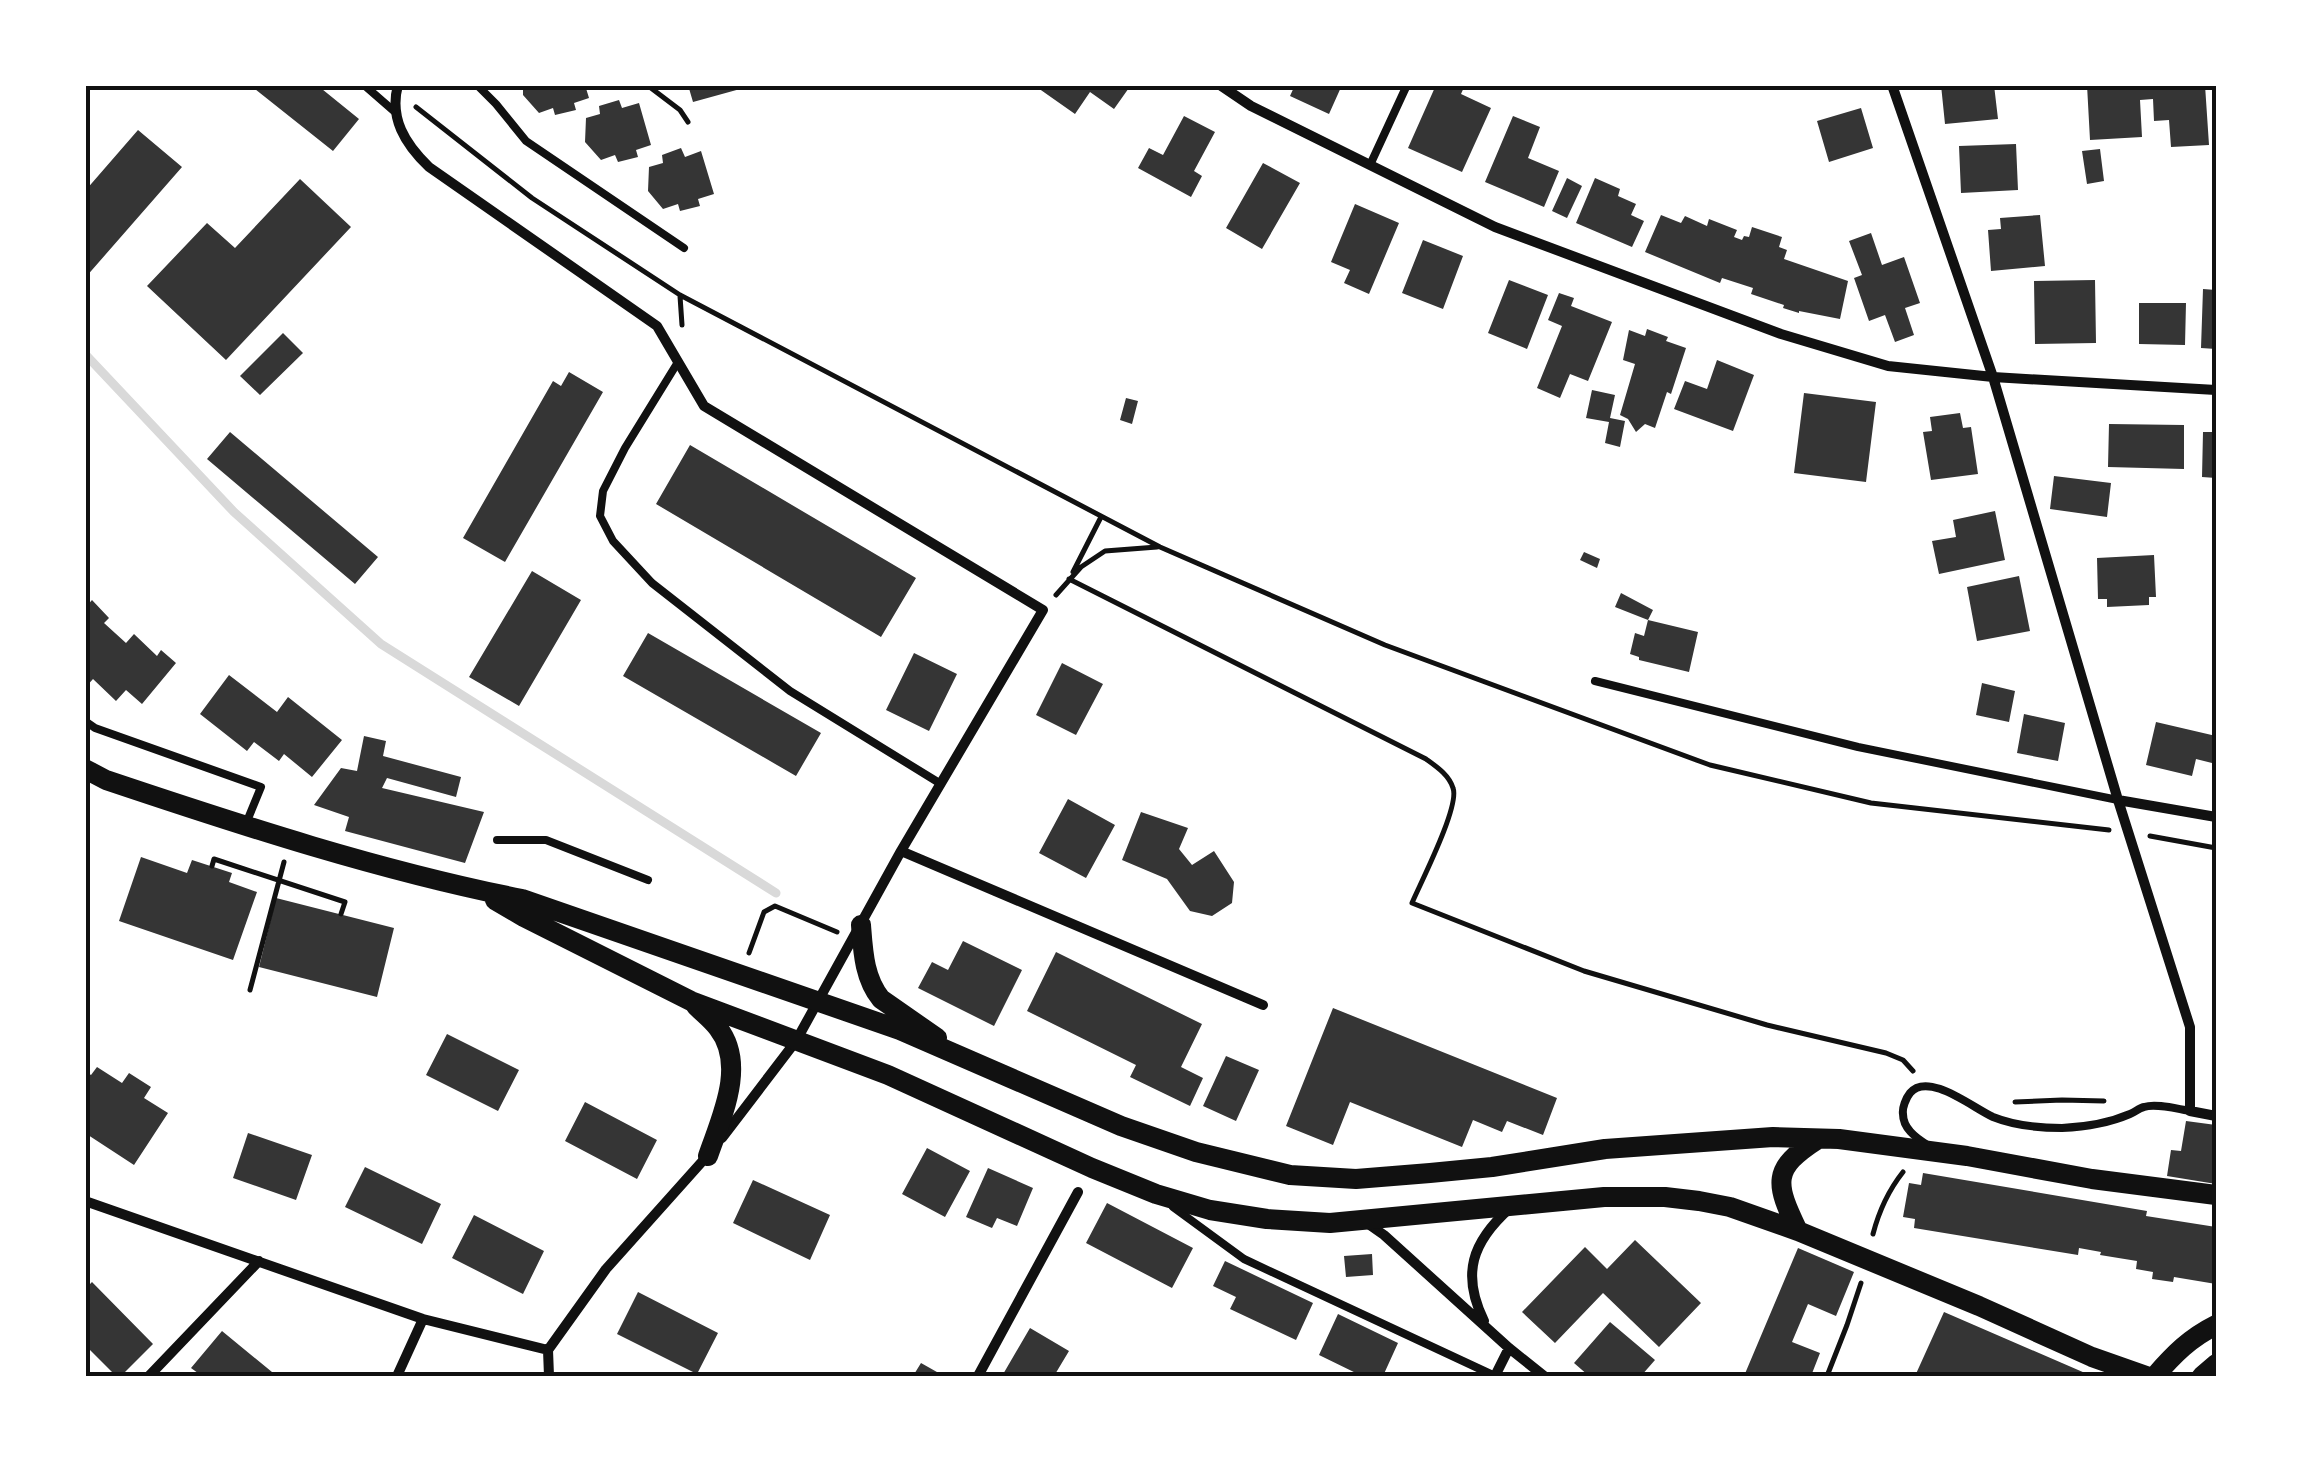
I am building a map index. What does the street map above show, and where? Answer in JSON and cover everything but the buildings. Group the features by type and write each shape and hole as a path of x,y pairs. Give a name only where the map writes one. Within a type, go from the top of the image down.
{"main road":[{"path":"85,769 106,780 245,827 522,900 900,1030 1140,1132 1196,1152 1290,1175 1356,1179 1492,1167 1604,1149 1773,1137 1820,1138 2216,1195"},
{"path":"480,891 691,1001 888,1075 1156,1194 1210,1210 1330,1223 1604,1197 1665,1197 1730,1207 1798,1231 2092,1357 2146,1376"},
{"path":"857,932 866,968 881,999 967,1060"},
{"path":"691,1001 719,1029 731,1060 724,1110 708,1156"},
{"path":"1798,1231 1784,1200 1783,1172 1790,1159 1820,1138"},
{"path":"2092,1179 2216,1209"},
{"path":"2156,1376 2174,1353 2216,1326"}],"street":[{"path":"1220,85 1251,106 1495,227 1780,334 1888,366 1993,377 2216,390"},
{"path":"1892,85 1993,377 2118,800 2190,1026 2190,1112 2216,1116"},
{"path":"397,88 395,112 403,136 428,167 657,326 704,406 1043,610 796,1041 708,1156 606,1269 548,1350 549,1376"},
{"path":"2118,800 2216,817"},
{"path":"901,852 1262,1006"},
{"path":"978,1376 1078,1192"},
{"path":"85,1200 423,1318 548,1350"},
{"path":"1487,1326 1471,1288 1472,1268 1485,1234 1514,1204"},
{"path":"1364,1220 1544,1376"},
{"path":"149,1376 259,1261"},
{"path":"396,1376 423,1318"},
{"path":"1495,1376 1510,1348"}],"lane":[{"path":"364,85 395,112"},
{"path":"477,85 526,140 684,248"},
{"path":"1370,165 1407,85"},
{"path":"678,362 603,491 600,516 613,541 652,583 790,691 941,784"},
{"path":"1594,681 1858,747 2118,800"},
{"path":"85,722 261,787 245,827"},
{"path":"497,840 546,840 648,880"},
{"path":"1938,1152 1914,1136 1903,1114 1913,1089 1924,1084 1936,1086 1996,1118 2027,1125 2060,1128 2102,1124 2147,1105 2190,1112"},
{"path":"1156,1194 1244,1259 1495,1376"}],"path":[{"path":"646,85 680,110 688,122"},
{"path":"397,88 532,198 680,295 1160,547 1385,645 1710,765 1871,803 2128,832 2216,848"},
{"path":"1070,579 1100,517"},
{"path":"1070,579 1104,552 1160,547"},
{"path":"1070,579 1426,758 1447,776 1456,792 1452,810 1412,903 1584,971 1767,1025 1886,1053 1903,1060 1924,1084"},
{"path":"250,990 290,840"},
{"path":"212,866 214,859 344,902 340,914"},
{"path":"740,975 764,912 774,906 857,932"},
{"path":"2006,1104 2024,1100 2109,1102"},
{"path":"1870,1244 1882,1205 1905,1169"},
{"path":"1827,1376 1863,1275"}],"waterway":[{"path":"85,354 234,512 381,644 776,893"}]}
